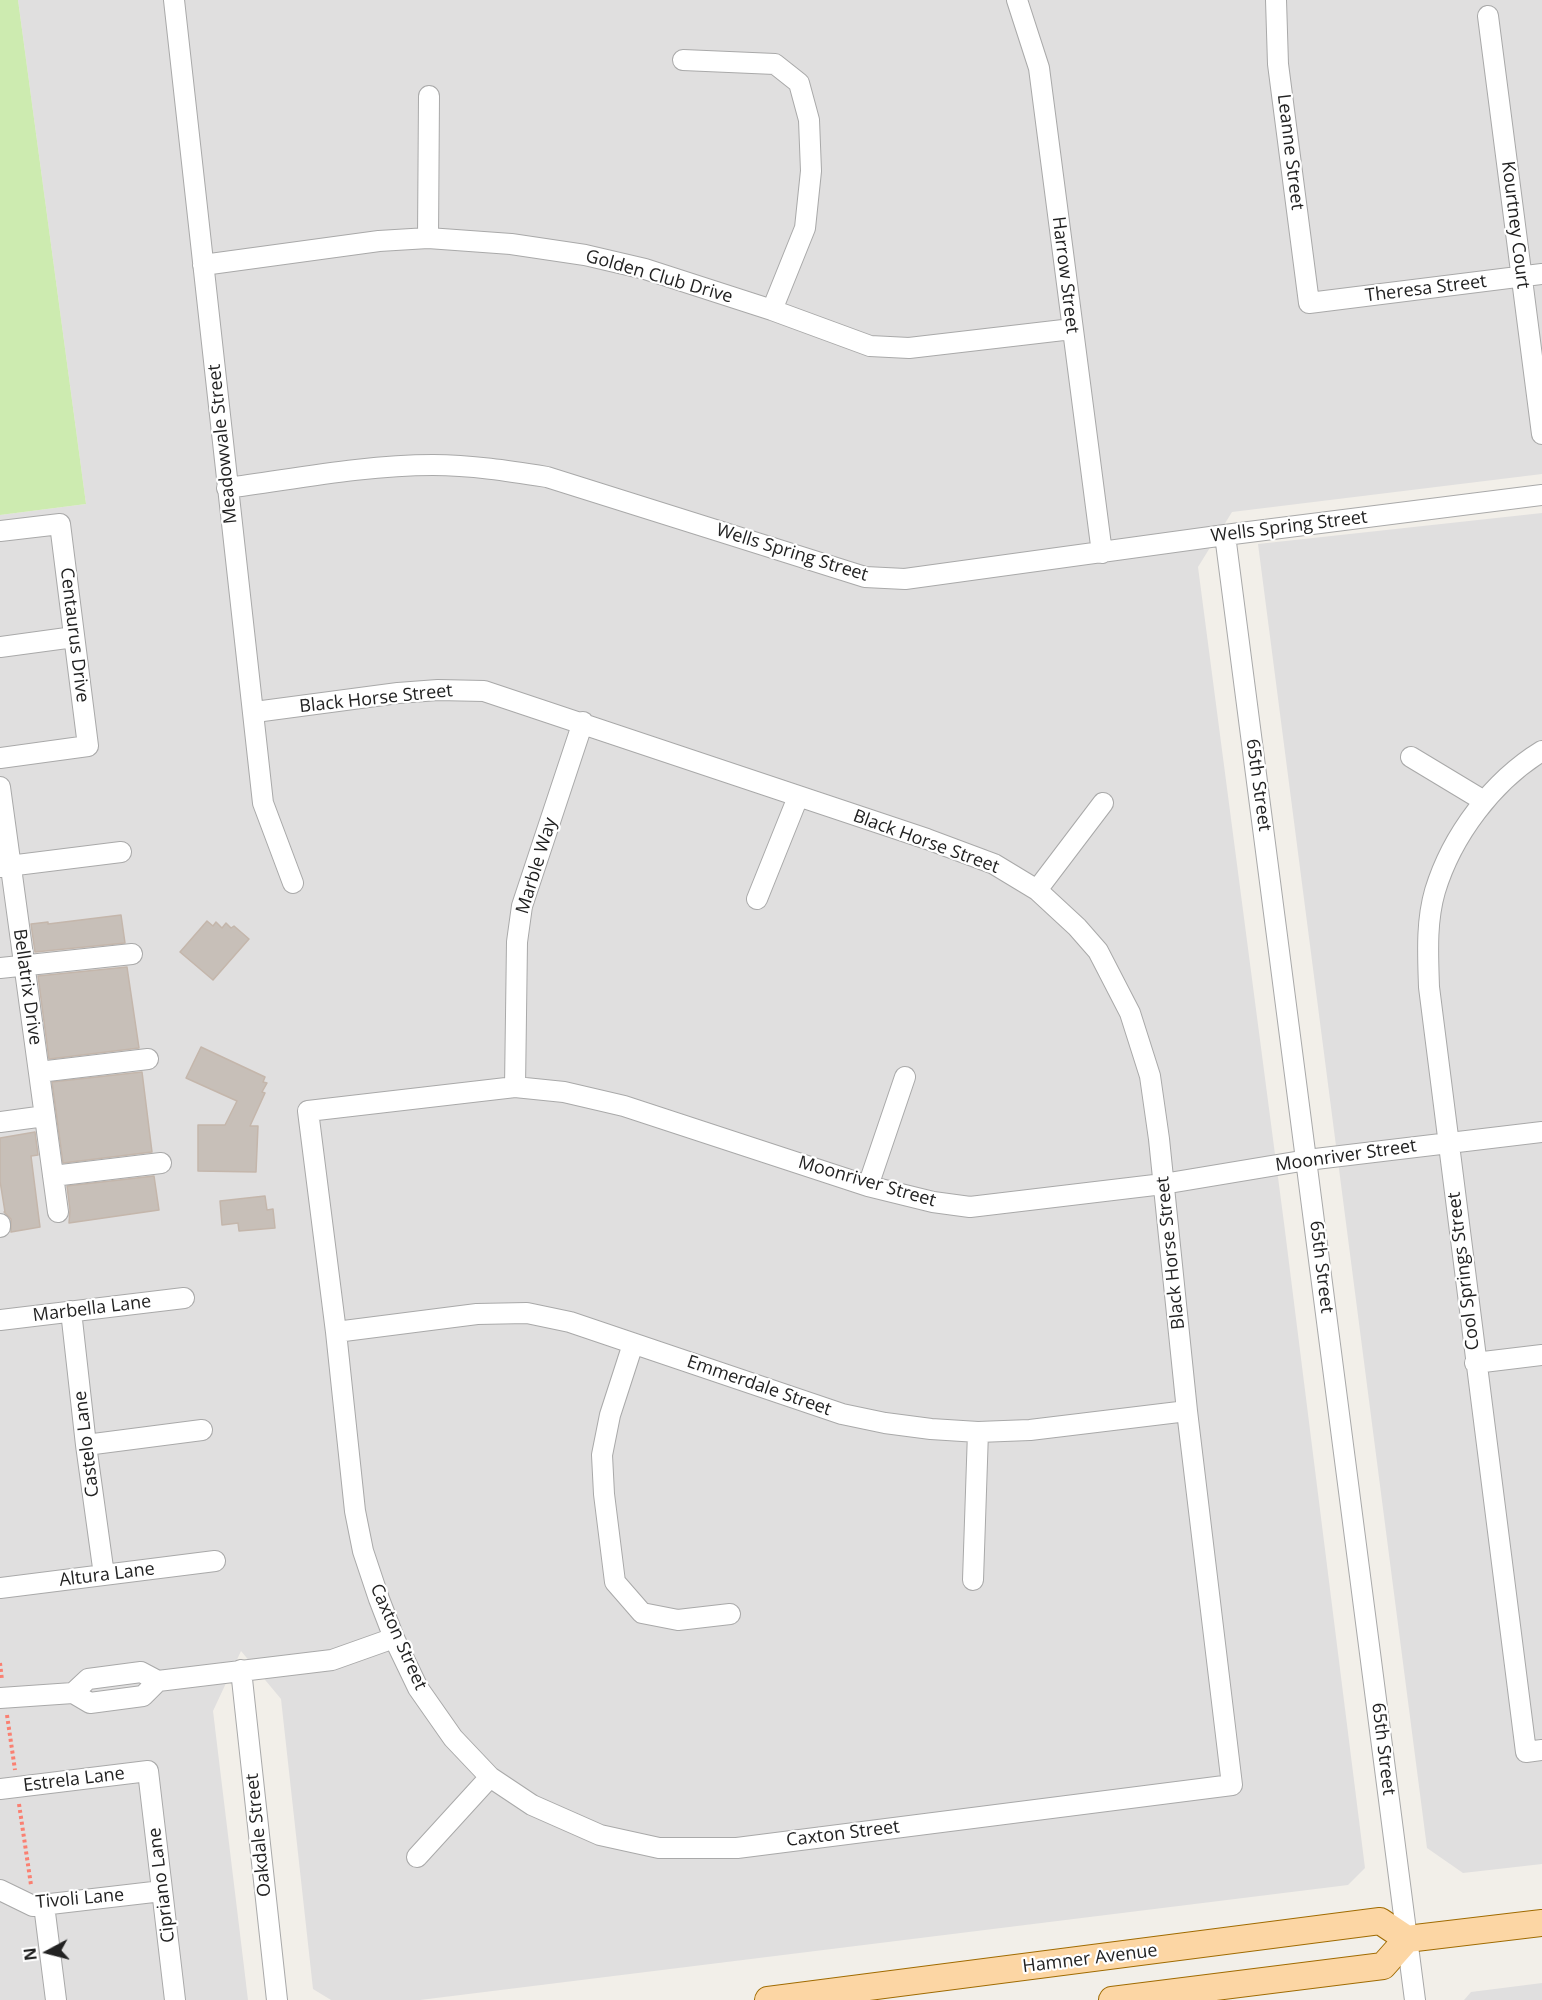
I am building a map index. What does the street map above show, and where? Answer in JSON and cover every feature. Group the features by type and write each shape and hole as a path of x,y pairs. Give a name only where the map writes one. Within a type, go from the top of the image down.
{"main road":[{"name":"Hamner Avenue","path":"768,2000 1380,1921 1407,1939"},
{"path":"1112,2000 1383,1966 1407,1939 1542,1923"}],"street":[{"name":"Meadowvale Street","path":"174,0 227,488 255,712 263,803 293,883"},
{"name":"Harrow Street","path":"1017,0 1039,68 1102,553"},
{"name":"Leanne Street","path":"1276,0 1278,64 1309,303"},
{"name":"Kourtney Court","path":"1488,16 1542,434"},
{"path":"683,60 775,64 799,83 809,120 811,171 805,228 772,310"},
{"path":"428,238 429,96"},
{"name":"Golden Club Drive","path":"203,264 379,241 428,238 511,244 585,255 645,269 772,310 870,346 909,348 1072,329"},
{"name":"Theresa Street","path":"1309,303 1542,274"},
{"name":"Wells Spring Street","path":"227,488 384,467 434,465 493,468 547,477 865,577 905,579 1542,495"},
{"name":"Centaurus Drive","path":"0,531 60,524 88,747 0,758"},
{"name":"65th Street","path":"1225,535 1415,2000"},
{"path":"0,647 74,637"},
{"name":"Black Horse Street","path":"255,712 398,693 484,690 927,839 994,864 1037,890 1077,927 1098,951 1130,1013 1150,1076 1232,1785"},
{"name":"Marble Way","path":"516,1087 517,942 522,906 583,722"},
{"name":"Cool Springs Street","path":"1534,1751 1475,1363 1429,987 1428,934 1435,891 1454,847 1484,801 1521,763 1542,751"},
{"path":"1411,757 1484,801"},
{"name":"Bellatrix Drive","path":"0,787 5,867 24,965 58,1212"},
{"path":"757,899 798,796"},
{"path":"1037,890 1103,803"},
{"path":"5,867 121,852"},
{"path":"0,968 132,954"},
{"path":"39,1072 148,1059"},
{"path":"868,1186 905,1077"},
{"name":"Moonriver Street","path":"308,1112 516,1087 564,1092 624,1106 868,1186 933,1202 970,1207 1163,1184 1307,1160 1542,1132"},
{"name":"Caxton Street","path":"308,1112 336,1332 355,1510 363,1551 394,1638 418,1688 453,1738 490,1778 532,1805 600,1835 659,1848 737,1848 1232,1785"},
{"path":"0,1122 45,1116"},
{"path":"53,1176 161,1163"},
{"name":"Marbella Lane","path":"0,1320 184,1298"},
{"name":"Castelo Lane","path":"71,1311 104,1575"},
{"name":"Emmerdale Street","path":"336,1332 477,1314 526,1313 570,1322 842,1414 931,1429 978,1432 1030,1430 1187,1411"},
{"path":"633,1344 610,1415 603,1455 604,1494 615,1582 642,1613 678,1620 730,1614"},
{"path":"1475,1363 1542,1355"},
{"path":"86,1445 202,1430"},
{"path":"973,1580 978,1432"},
{"name":"Altura Lane","path":"0,1588 215,1561"},
{"path":"73,1693 88,1679 141,1672 158,1681 332,1660 394,1638"},
{"name":"Oakdale Street","path":"241,1670 277,2000"},
{"path":"109,1676 113,1700"},
{"path":"0,1698 73,1693 90,1703 143,1696 158,1681"},
{"name":"Estrela Lane","path":"0,1789 148,1771"},
{"name":"Cipriano Lane","path":"148,1771 175,2000"},
{"path":"417,1857 490,1778"},
{"name":"Tivoli Lane","path":"0,1890 33,1906 162,1891"},
{"path":"44,1905 56,2000"}],"shaded area":[{"path":"18,0 1542,0 1542,474 1232,512 1198,567 1365,1868 1348,1885 420,2000 331,2000 313,1989 281,1699 241,1651 213,1711 248,2000 0,2000 0,515 86,504"},
{"path":"1542,513 1542,1864 1463,1873 1427,1848 1258,544"},
{"path":"1542,1983 1542,2000 1464,2000 1471,1992"}],"green space":[{"path":"0,0 18,0 86,504 0,515"}],"building":[{"path":"121,915 125,943 35,952 31,924"},
{"path":"207,921 213,926 216,922 222,928 226,923 231,928 234,926 249,939 213,980 180,952"},
{"path":"127,967 139,1048 49,1059 38,976"},
{"path":"201,1047 265,1077 263,1082 267,1083 262,1092 265,1093 250,1126 258,1126 256,1172 198,1171 198,1125 225,1125 237,1101 186,1078"},
{"path":"142,1072 152,1152 63,1163 52,1082"},
{"path":"35,1132 38,1155 31,1156 40,1227 11,1232 11,1219 4,1212 0,1181 0,1138"},
{"path":"154,1176 159,1210 69,1223 67,1186"},
{"path":"265,1196 267,1210 273,1209 275,1228 239,1231 238,1223 222,1225 220,1201"}]}
